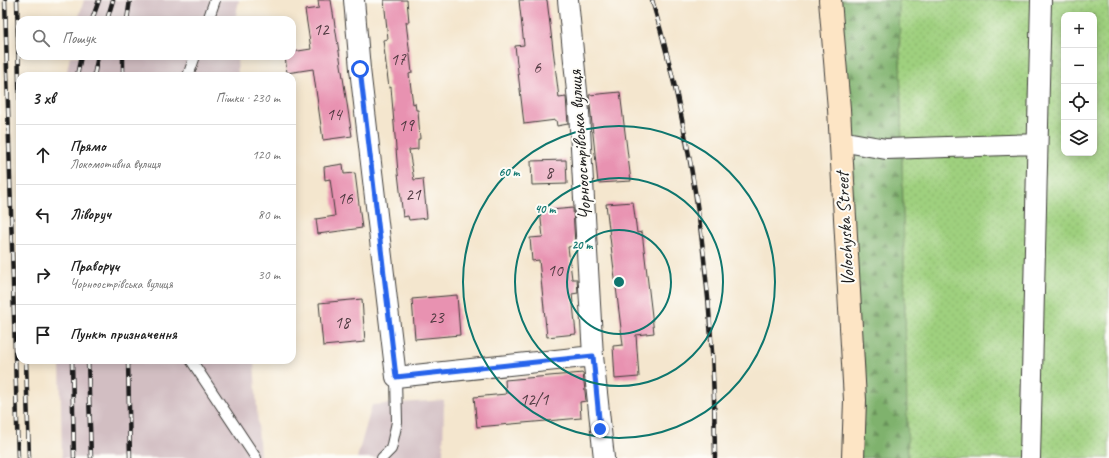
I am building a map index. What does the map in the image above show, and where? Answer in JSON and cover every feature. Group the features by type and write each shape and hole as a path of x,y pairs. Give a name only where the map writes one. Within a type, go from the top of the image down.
{"main road":[{"name":"Volochyska Street","path":"830,0 855,400 853,458"}],"street":[{"path":"354,0 360,69 396,377 593,356"},
{"name":"Чорноострівська вулиця","path":"568,0 579,112 593,356 604,458"},
{"path":"1030,458 1041,0"},
{"path":"840,141 886,149 1038,144"}],"lane":[{"path":"209,16 215,0"},
{"path":"189,72 194,60"},
{"path":"194,364 256,458"},
{"path":"382,458 391,448 397,422 396,377"}],"shaded area":[{"path":"84,0 239,0 236,16 79,16"},
{"path":"69,60 237,60 238,72 67,72"},
{"path":"60,364 254,364 260,458 62,458"},
{"path":"444,400 443,458 357,458 372,405"}],"green space":[{"path":"830,0 899,0 908,458 853,458"},
{"path":"899,0 1109,0 1109,458 908,458"}],"building":[{"path":"318,0 331,0 352,136 323,140 313,69 287,72 285,60 296,60 296,51 311,49 305,10 319,8"},
{"path":"384,0 407,0 409,22 406,22 412,73 409,74 413,104 415,103 416,110 418,110 420,139 418,139 418,149 409,150 414,180 423,179 427,218 409,220 408,216 403,217 391,87 389,88 383,40 388,39"},
{"path":"519,0 547,0 559,98 566,97 568,124 557,126 556,120 524,124 515,46 524,45"},
{"path":"620,92 631,181 598,183 589,95"},
{"path":"566,160 567,184 532,185 531,161"},
{"path":"343,164 344,174 355,173 362,228 318,234 316,219 335,216 330,179 325,180 324,167"},
{"path":"633,202 637,233 642,232 654,333 636,335 639,377 615,379 613,346 623,345 606,204"},
{"path":"573,208 575,246 568,247 572,279 577,279 578,293 572,294 576,334 547,337 539,260 532,261 530,238 543,237 540,211"},
{"path":"457,295 460,335 415,339 412,299"},
{"path":"362,299 365,342 323,346 319,303"},
{"path":"583,373 586,401 580,402 581,418 477,427 474,397 506,394 505,380"}],"railway":[{"path":"5,0 18,458"},
{"path":"17,0 17,16"},
{"path":"93,16 99,0"},
{"path":"108,16 113,0"},
{"path":"128,16 130,0"},
{"path":"652,0 668,57 681,113 692,170 700,227 707,284 711,341 715,458"},
{"path":"18,60 19,72"},
{"path":"78,72 80,60"},
{"path":"95,72 97,60"},
{"path":"123,60 123,72"},
{"path":"26,364 29,458"},
{"path":"72,364 74,458"},
{"path":"88,364 91,458"},
{"path":"128,364 130,458"}],"route":[{"path":"360,69 396,377 593,356 600,429"}]}
